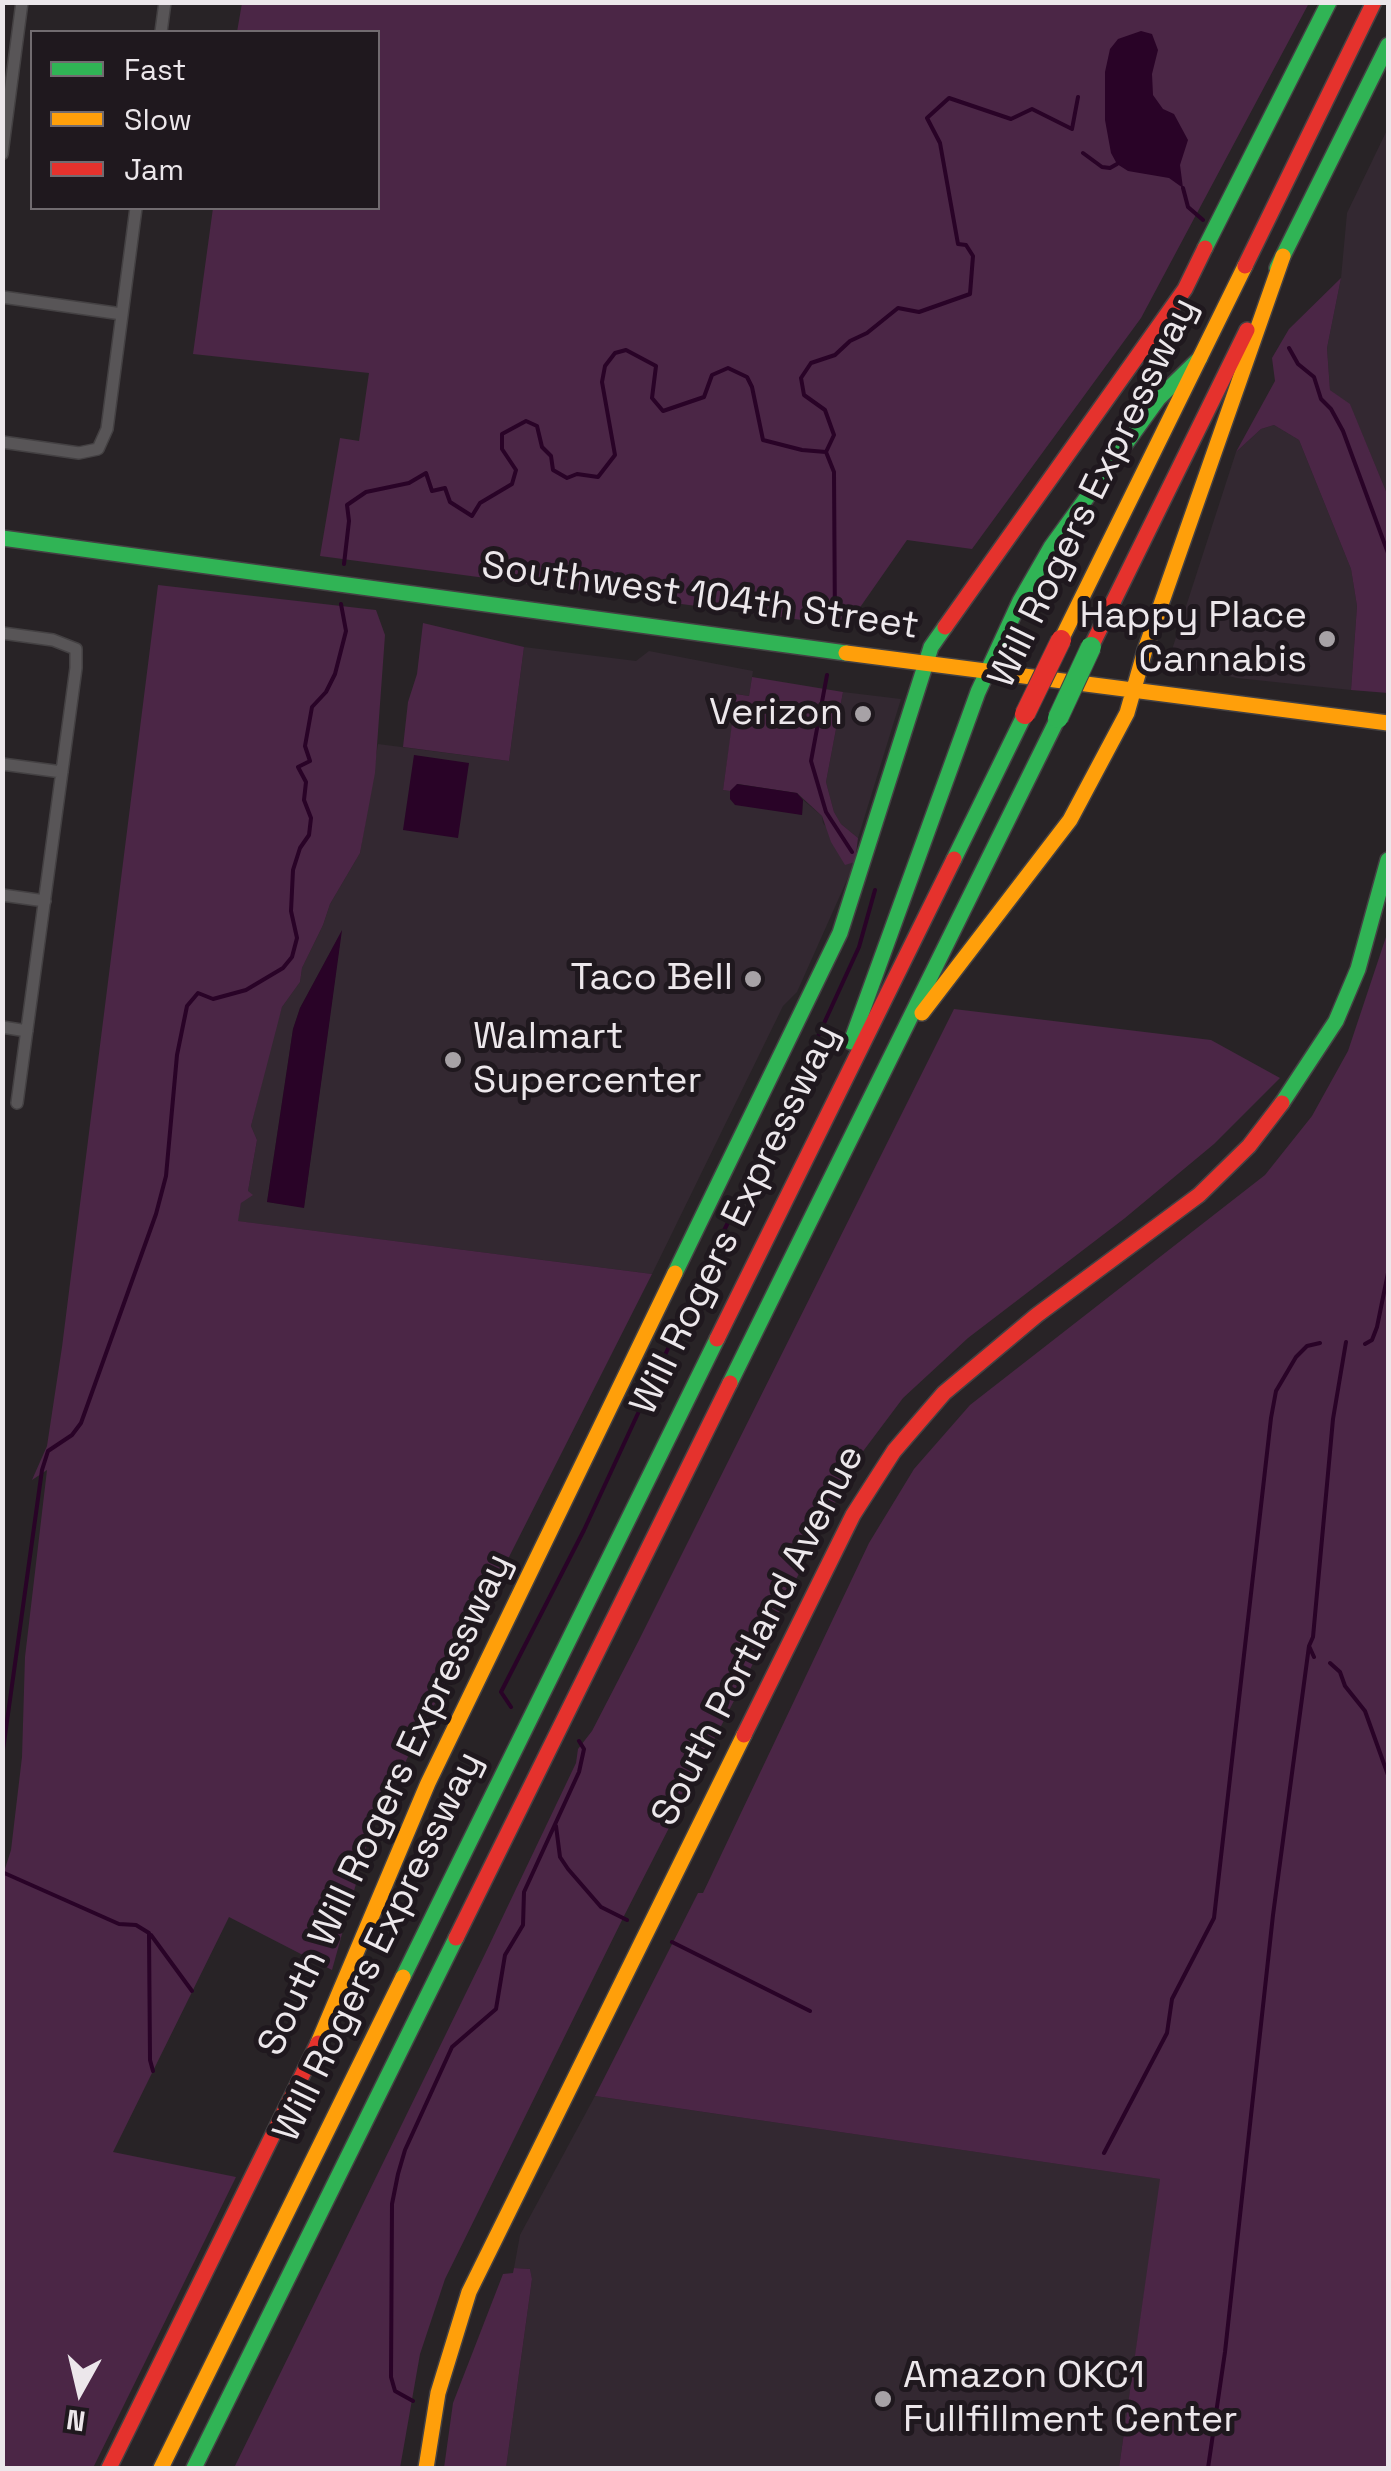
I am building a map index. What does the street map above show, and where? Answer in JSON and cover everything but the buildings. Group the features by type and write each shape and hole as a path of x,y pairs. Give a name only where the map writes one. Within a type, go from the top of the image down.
{"main road":[{"path":"926,663 931,647 1185,289 1329,2"},
{"name":"Will Rogers Expressway","path":"162,2468 1374,2"},
{"name":"Will Rogers Expressway","path":"194,2468 1388,45"},
{"path":"890,1056 1070,820 1103,760 1134,691 1284,256"},
{"path":"816,1138 987,671 1020,601 1050,547 1158,399 1200,358"},
{"name":"Southwest 104th Street","path":"2,538 1388,723"},
{"name":"South Will Rogers Expressway","path":"109,2468 335,2009 428,1783 840,932 926,663"},
{"name":"South Portland Avenue","path":"426,2468 446,2361 476,2275 853,1516 894,1451 944,1393 1037,1315 1199,1195 1249,1146 1296,1086 1336,1021 1361,960 1388,860"}],"street":[{"path":"2,154 22,2"},
{"path":"160,30 165,2"},
{"path":"2,442 79,453 98,449 107,429 136,210"},
{"path":"2,296 122,314"},
{"path":"2,633 53,640 76,649 17,1103"},
{"path":"2,764 62,772"},
{"path":"2,895 45,901"},
{"path":"2,1027 27,1031"}],"shaded area":[{"path":"242,3 1309,3 1141,318 972,549 907,540 847,626 320,556 340,438 359,441 369,373 193,354 213,210 380,210 380,30 237,30"},
{"path":"1141,31 1152,34 1158,50 1152,74 1153,95 1163,109 1174,114 1188,140 1180,165 1183,188 1169,178 1128,171 1117,164 1111,153 1105,120 1105,72 1110,49 1118,39"},
{"path":"1388,128 1388,496 1350,405 1330,390 1327,348 1341,278 1347,213"},
{"path":"1341,278 1327,348 1330,390 1350,404 1388,496 1388,693 1351,690 1357,606 1351,569 1299,440 1274,425 1261,429 1236,452 1275,381 1272,358 1289,329"},
{"path":"1274,425 1299,440 1351,569 1357,606 1351,690 1237,678 1168,662 1236,452 1261,429"},
{"path":"158,585 376,610 385,635 375,773 360,853 330,904 302,968 300,982 282,1007 251,1126 257,1140 248,1191 253,1195 241,1203 238,1221 652,1274 371,1830 332,1970 229,1917 113,2152 236,2177 93,2468 3,2468 2,1878 11,1850 22,1757 25,1657 47,1470 32,1480 47,1446 62,1347"},
{"path":"423,623 524,647 509,761 403,747"},
{"path":"524,647 636,661 649,651 753,671 749,696 737,694 723,790 730,791 730,799 802,815 803,800 822,816 823,823 855,862 797,992 783,1006 652,1274 237,1221 248,1191 257,1140 251,1126 274,1032 282,1007 300,982 302,968 330,904 360,853 378,744 509,761","holes":["341,933 304,1207 267,1202 293,1029 300,1008"]},
{"path":"752,677 843,692 826,782 834,812 858,838 855,862 845,865 822,816 797,793 738,784 730,791 723,790 736,694 749,696"},
{"path":"843,692 901,699 858,838 834,812 826,782"},
{"path":"414,755 469,763 458,838 403,830"},
{"path":"737,784 797,793 803,800 802,815 735,805 730,791"},
{"path":"342,930 304,1208 267,1202 293,1029 300,1008"},
{"path":"1388,931 1388,2468 1119,2468 1160,2179 595,2096 698,1893 703,1893 869,1543 914,1469 970,1405 1265,1175 1312,1116 1348,1051"},
{"path":"954,1009 1211,1040 1280,1078 1214,1144 968,1338 903,1398 858,1458 625,1914 445,2279 420,2354 400,2468 234,2468 485,1954 576,1763 578,1749 592,1731 638,1642"},
{"name":"Amazon OKC1 Fullfillment Center","path":"595,2096 1161,2179 1119,2468 506,2468 532,2279 530,2269 514,2268 520,2235"},
{"path":"514,2268 530,2269 532,2279 506,2468 444,2468 453,2403 503,2274 513,2273"}],"waterway":[{"path":"835,629 834,472 826,452 834,435 825,410 804,395 801,378 811,363 835,355 898,308 919,312 970,294 973,256 966,245 958,244 940,143 927,118 949,98 1011,119 1032,109 1072,129 1078,97"},
{"path":"1083,153 1102,167 1117,164"},
{"path":"1183,188 1188,207 1203,220"},
{"path":"1289,348 1298,364 1314,377 1321,399 1343,431 1388,553"},
{"path":"344,564 347,505 366,492 409,483 426,473 432,491 445,488 450,502 472,516 480,503 512,484 516,470 502,449 502,434 526,421 537,426 553,470 567,478 577,474 598,477 615,455 602,382 605,366 615,353 626,350 656,366 652,398 663,411 704,397 712,375 728,368 747,377 752,387 763,440 826,452"},
{"path":"2,1757 42,1470 48,1451 72,1435 81,1423 156,1214 166,1176 177,1055 187,1006 198,993 213,999 246,990 283,968 292,957 297,938 291,911 293,870 309,835 311,818 304,800 306,782 298,767 310,761 305,746 312,707 335,674 346,631 341,604"},
{"path":"827,675 811,761 826,812 852,852"},
{"path":"511,1707 501,1692 584,1530 709,1260 776,1128 859,947 875,890"},
{"path":"1365,1344 1372,1340 1377,1327 1388,1273"},
{"path":"1314,1657 1309,1646 1313,1637 1333,1419 1346,1342"},
{"path":"1104,2153 1167,2033 1172,1999 1214,1918 1271,1418 1276,1391 1296,1357 1307,1346 1320,1343"},
{"path":"1208,2468 1309,1646"},
{"path":"1330,1663 1365,1711 1388,1775"},
{"path":"413,2401 395,2391 391,2377 392,2204 398,2174 452,2047 496,2009 505,1955 523,1925 524,1892 579,1772 584,1749 579,1741"},
{"path":"556,1826 560,1857 568,1869 601,1907 627,1920"},
{"path":"2,1872 119,1924 136,1925 149,1933 153,2071"},
{"path":"151,1935 192,1991"},
{"path":"672,1942 810,2011"}],"traffic: fast":[{"path":"1205,248 1329,2"},
{"path":"1277,268 1388,45"},
{"path":"851,1042 978,692 1020,601 1051,547 1158,399 1200,358"},
{"path":"2,538 846,653"},
{"path":"675,1273 840,933 931,647 945,627"},
{"path":"1058,718 1091,647"},
{"path":"954,859 1025,714"},
{"path":"730,1383 1058,718"},
{"path":"1282,1103 1336,1021 1358,969 1388,860"},
{"path":"403,1977 717,1339"},
{"path":"194,2468 456,1938"}],"traffic: slow":[{"path":"922,1013 1070,820 1127,713 1145,650 1283,256"},
{"path":"1061,640 1245,266"},
{"path":"846,653 1388,723"},
{"path":"318,2043 428,1783 675,1273"},
{"path":"426,2468 438,2393 469,2292 744,1735"},
{"path":"161,2468 403,1977"}],"traffic: jam":[{"path":"1245,266 1374,2"},
{"path":"945,627 1185,289 1205,248"},
{"path":"1091,647 1247,330"},
{"path":"1025,714 1061,640"},
{"path":"717,1339 954,859"},
{"path":"744,1735 853,1515 894,1451 944,1393 1037,1315 1199,1195 1249,1146 1282,1103"},
{"path":"456,1938 730,1383"},
{"path":"109,2468 318,2043"}],"place":[{"name":"Happy Place Cannabis","path":"1327,639"},
{"name":"Verizon","path":"863,714"},
{"name":"Taco Bell","path":"753,979"},
{"name":"Walmart Supercenter","path":"453,1060"},
{"name":"Amazon OKC1 Fullfillment Center","path":"883,2399"}]}
